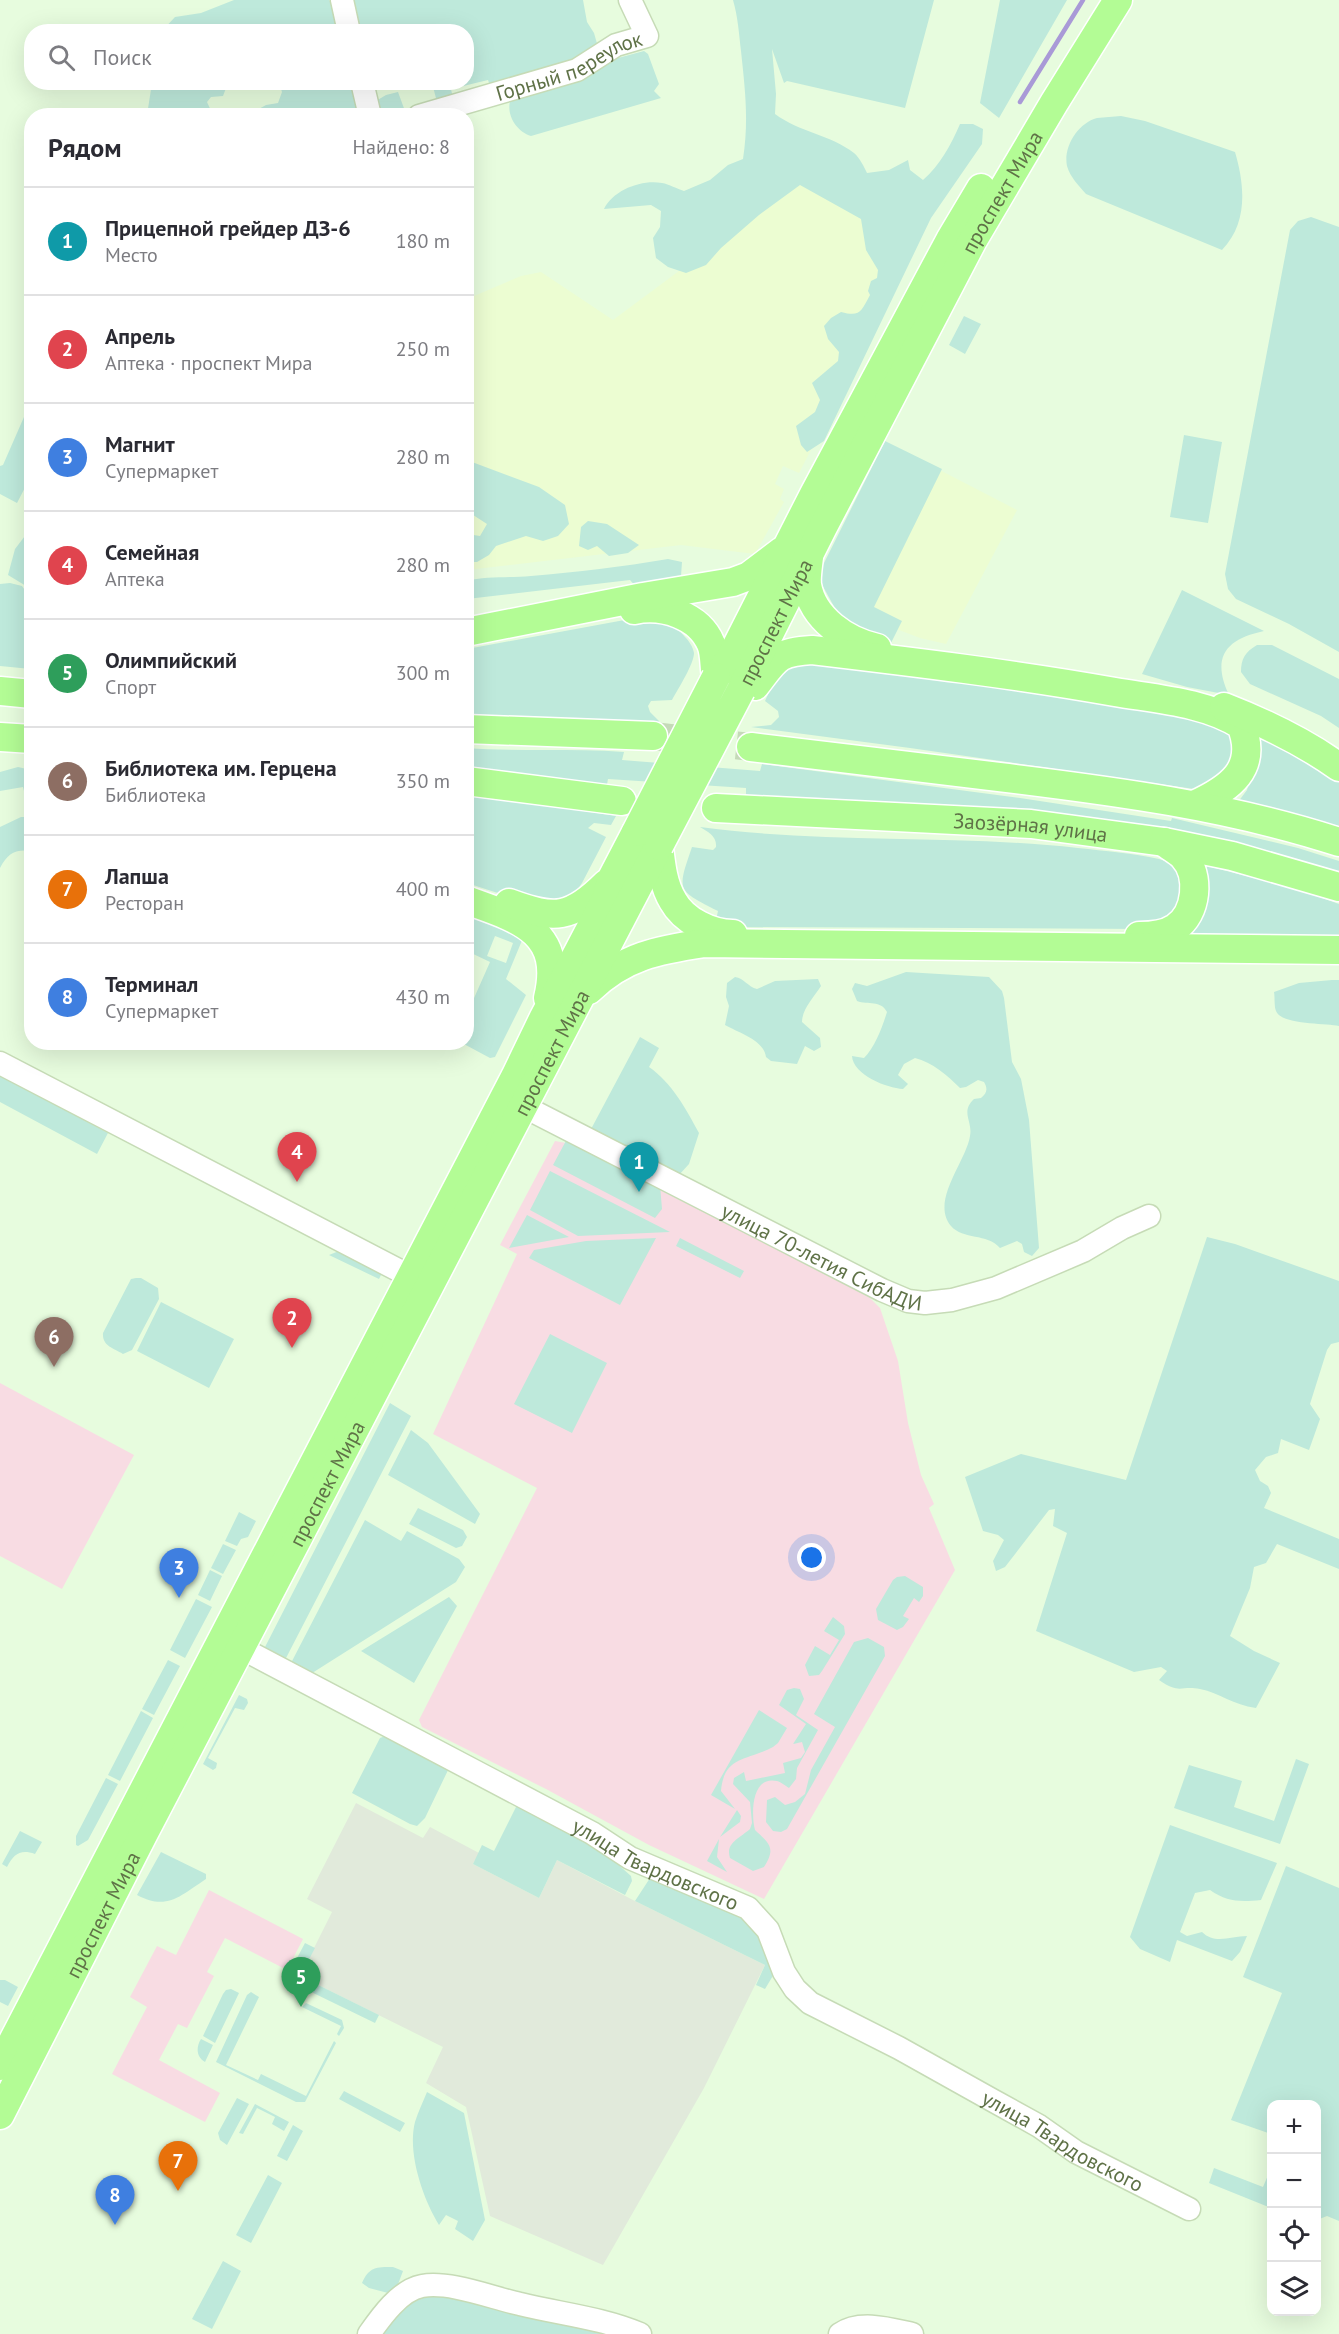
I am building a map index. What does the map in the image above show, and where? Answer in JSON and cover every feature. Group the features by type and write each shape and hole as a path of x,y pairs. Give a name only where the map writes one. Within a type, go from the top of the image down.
{"main road":[{"name":"проспект Мира","path":"554,1023 606,899 612,878 647,839 741,690 799,551 814,494 950,240 1096,0"},
{"name":"проспект Мира","path":"0,2066 514,1102 647,839 716,677 799,551 973,240 1118,0"},
{"path":"474,630 733,582 799,551 813,601 829,624 855,640 874,647 1051,672 1172,693 1215,703 1265,723 1314,749 1339,767"},
{"path":"474,640 650,607 677,613 703,630 712,645 716,677"},
{"path":"741,690 753,688 777,657 786,653 812,650 1038,678 1182,704 1229,718 1241,725 1246,737 1246,749 1238,776 1222,792 1194,805"},
{"path":"0,691 24,693"},
{"path":"474,729 653,736"},
{"path":"0,737 24,738"},
{"name":"Заозёрная улица","path":"751,747 1096,789 1194,805 1291,826 1339,842"},
{"path":"474,782 622,801"},
{"name":"Заозёрная улица","path":"716,808 1031,824 1164,842 1232,856 1339,887"},
{"path":"647,839 663,871 673,901 683,914 709,930 725,934 1154,936 1174,928 1185,919 1194,894 1195,880 1184,857 1164,842"},
{"path":"474,892 531,912 552,915 570,912 588,902 612,878"},
{"path":"474,903 526,925 540,937 550,954 554,1023"},
{"path":"554,1023 618,967 652,952 705,943 1339,950"},
{"name":"проспект Мира","path":"0,2115 241,1648 420,1282"}],"street":[{"path":"342,0 348,24"},
{"name":"Горный переулок","path":"446,108 577,70 616,45 647,36 630,0"},
{"path":"364,90 368,108"},
{"path":"0,1064 420,1282"},
{"name":"улица 70-летия СибАДИ","path":"514,1102 882,1290 908,1301 925,1303 952,1300 996,1288 1083,1251 1122,1228 1149,1216"},
{"name":"улица Твардовского","path":"241,1648 592,1833 630,1858 748,1908 768,1930 784,1972 795,1989 810,2003 899,2048 1039,2126 1076,2152 1190,2209"},
{"path":"369,2334 386,2312 410,2290 421,2286 442,2285 592,2319 640,2334"},
{"path":"840,2334 845,2330 862,2326 912,2334"}],"shaded area":[{"path":"234,0 329,0 337,7 341,24 168,24 175,17 201,13"},
{"path":"349,0 583,0 587,22 594,33 598,47 592,58 492,91 488,80 474,83 474,24 355,24"},
{"path":"733,0 934,0 905,108 787,81 784,83 772,49 776,94 775,114 794,125 845,147 858,157 867,173 889,170 908,160 910,170 923,180 945,154 960,124 973,124 983,129 982,144 931,218 824,441 807,452 801,445 796,426 815,412 820,400 812,383 838,361 839,352 828,339 824,326 841,312 852,314 859,312 870,295 868,291 871,281 877,278 878,270 866,250 861,219 800,185 759,215 721,248 706,265 686,273 668,267 656,258 653,238 660,227 661,211 651,205 604,209 614,196 637,184 654,182 684,191 710,180 728,165 743,159 746,131 745,92"},
{"path":"1000,0 1067,0 999,118 980,103"},
{"path":"644,51 648,54 659,84 654,91 661,98 531,136 516,126 513,121 509,110 511,98 579,80 618,58"},
{"path":"151,90 225,90 223,96 211,97 207,102 210,108 148,108"},
{"path":"281,90 356,90 360,108 261,108 278,103"},
{"path":"434,90 451,90 454,103 435,108 416,108 437,102"},
{"path":"398,92 404,108 377,108 376,101"},
{"path":"1121,116 1145,121 1235,152 1241,178 1242,204 1236,228 1222,250 1086,194 1075,181 1068,170 1066,159 1073,137 1090,121 1097,118"},
{"path":"815,170 925,230 799,473 783,466 775,484 784,489 780,499 784,502 755,554 681,545 474,569 474,296 521,276 541,272 613,320"},
{"path":"1311,217 1339,227 1339,652 1289,624 1236,599 1228,589 1225,574 1290,230 1298,221"},
{"path":"964,316 981,324 965,354 949,345"},
{"path":"24,417 24,490 17,503 0,494 0,466 3,465"},
{"path":"1184,435 1222,442 1208,523 1170,517"},
{"path":"885,441 942,469 874,607 902,621 890,645 842,621 820,581 820,571"},
{"path":"899,449 1017,510 946,644 920,638 844,609"},
{"path":"474,463 539,487 565,505 569,524 558,536 543,541 526,536 496,546 489,555 474,562 474,535 480,536 487,524 474,516"},
{"path":"588,521 607,524 639,545 628,553 609,556 597,546 588,550 579,546 581,527"},
{"path":"24,537 24,585 8,575 15,549"},
{"path":"668,559 682,562 681,576 637,588 630,580 474,598 474,580 531,576"},
{"path":"10,583 22,586 24,589 24,668 0,666 0,584"},
{"path":"1182,590 1264,631 1240,639 1225,652 1222,670 1229,695 1187,687 1142,674"},
{"path":"630,619 660,622 673,627 691,644 694,653 672,700 651,701 648,706 650,712 660,722 474,716 474,648"},
{"path":"1257,645 1272,645 1339,679 1339,728 1321,716 1250,684 1241,672 1242,663 1249,650"},
{"path":"793,662 1111,695 1235,731 1232,762 1201,790 751,727 771,725 779,717 778,711 765,701 773,683"},
{"path":"1261,735 1339,778 1339,826 1238,802 1247,790"},
{"path":"474,748 624,752 622,760 760,771 762,764 1020,798 1171,821 1172,818 1298,848 1339,861 1339,880 746,799 746,788 608,779 606,790 474,773"},
{"path":"18,767 24,768 24,791 23,787 0,791 0,772"},
{"path":"474,794 616,816 611,825 594,823 588,828 606,837 582,883 571,898 534,905 474,885"},
{"path":"24,817 24,851 12,853 0,868 0,827"},
{"path":"700,827 794,835 984,841 1078,848 1159,859 1174,865 1185,876 1179,909 1146,929 737,927 716,920 718,911 694,898 684,888 684,873 692,847 713,850 716,847 713,837"},
{"path":"1207,866 1297,889 1339,904 1339,935 1192,936 1190,933"},
{"path":"474,914 523,938 506,979 526,995 495,1057 490,1058 474,1049 474,998 490,962 474,954","holes":["495,936 513,943 506,963 487,956"]},
{"path":"906,972 989,977 1002,991 1012,1062 1021,1079 1029,1120 1039,1248 1032,1256 1024,1252 1022,1244 1017,1241 1000,1248 989,1240 962,1233 951,1226 946,1216 947,1193 970,1136 968,1108 974,1099 981,1098 985,1094 984,1082 978,1080 960,1088 934,1066 915,1058 904,1064 898,1075 908,1084 903,1089 896,1088 864,1075 854,1063 852,1056 864,1058 872,1048 887,1012 878,1004 857,1001 852,989 855,983 867,986"},
{"path":"735,977 757,989 775,981 818,979 821,986 806,1008 802,1022 820,1038 821,1047 814,1051 805,1046 797,1064 771,1061 756,1042 725,1025 729,1006 726,997 727,983"},
{"path":"1339,980 1339,1026 1294,1021 1280,1016 1276,1011 1274,992 1299,983"},
{"path":"640,1037 659,1048 649,1067 672,1089 699,1133 689,1164 679,1175 590,1131"},
{"path":"0,1075 108,1133 97,1154 0,1102"},
{"path":"568,1137 660,1185 662,1209 655,1218 553,1165"},
{"path":"555,1141 566,1143 865,1293 880,1308 898,1361 908,1423 921,1475 934,1504 929,1508 955,1570 764,1899 649,1845 546,1789 422,1727 419,1720 537,1488 433,1434 517,1254 500,1245"},
{"path":"550,1171 670,1232 578,1236 530,1210"},
{"path":"527,1215 569,1237 509,1248"},
{"path":"1207,1237 1235,1244 1339,1281 1339,1342 1331,1344 1327,1350 1310,1404 1320,1419 1309,1450 1281,1439 1278,1453 1266,1457 1255,1470 1260,1481 1268,1486 1271,1493 1264,1508 1339,1539 1339,1569 1277,1544 1266,1563 1254,1567 1250,1588 1230,1636 1280,1663 1256,1708 1200,1689 1172,1687 1159,1680 1167,1671 1161,1667 1134,1672 1036,1631 1067,1533 1053,1526 1055,1509 1049,1510 1005,1567 996,1571 993,1561 1004,1540 998,1535 983,1531 965,1477 1021,1454 1126,1480"},
{"path":"656,1238 620,1305 529,1258 534,1250 586,1241"},
{"path":"680,1238 744,1271 740,1278 676,1246"},
{"path":"339,1251 383,1271 379,1279 329,1255"},
{"path":"141,1278 158,1288 159,1299 132,1350 123,1354 106,1344 103,1333 131,1279"},
{"path":"161,1302 234,1339 209,1388 137,1351"},
{"path":"550,1334 607,1363 572,1433 514,1404"},
{"path":"0,1383 134,1455 62,1589 0,1556"},
{"path":"390,1403 411,1416 285,1660 264,1649"},
{"path":"411,1430 428,1443 480,1514 475,1524 388,1475"},
{"path":"418,1508 463,1530 467,1537 462,1546 456,1548 409,1524"},
{"path":"239,1512 256,1521 248,1537 241,1539 237,1546 225,1541"},
{"path":"365,1520 401,1541 407,1531 459,1559 465,1567 456,1582 309,1675 290,1665"},
{"path":"223,1544 236,1550 223,1574 211,1568"},
{"path":"210,1570 222,1576 210,1601 198,1595"},
{"path":"905,1576 923,1587 923,1596 919,1602 914,1598 903,1616 909,1619 903,1627 897,1630 878,1620 876,1609 893,1580"},
{"path":"449,1597 457,1606 414,1683 361,1651"},
{"path":"196,1599 212,1607 185,1658 170,1650"},
{"path":"833,1617 844,1626 845,1634 819,1675 809,1676 805,1665 815,1646 830,1655 839,1640 824,1631"},
{"path":"868,1638 884,1647 885,1656 787,1829 781,1832 773,1831 766,1822 767,1800 775,1797 785,1805 795,1802 805,1794 811,1770 835,1727 814,1714 854,1642"},
{"path":"168,1660 180,1666 154,1715 142,1709"},
{"path":"800,1689 804,1699 796,1715 818,1730 797,1768 796,1779 789,1788 779,1782 768,1781 758,1790 753,1806 755,1830 768,1843 770,1855 764,1867 753,1871 730,1858 731,1845 750,1829 752,1823 750,1802 733,1784 734,1778 744,1772 746,1781 785,1773 783,1763 801,1758 805,1752 802,1742 793,1744 806,1724 779,1705 787,1690"},
{"path":"239,1695 247,1699 248,1703 244,1710 235,1708 208,1758 217,1763 213,1770 203,1764"},
{"path":"759,1710 787,1728 773,1747 739,1761 727,1771 721,1791 735,1809 711,1795"},
{"path":"141,1711 153,1718 120,1781 108,1775"},
{"path":"388,1735 450,1766 425,1818 417,1826 352,1793 380,1738"},
{"path":"1296,1759 1309,1764 1280,1844 1174,1808 1189,1765 1242,1781 1234,1807 1274,1821"},
{"path":"106,1778 118,1784 88,1840 78,1846 76,1836"},
{"path":"519,1801 603,1851 631,1876 632,1881 625,1895 557,1860 539,1898 473,1864 482,1845 494,1851"},
{"path":"356,1803 423,1838 430,1827 479,1853 473,1864 539,1898 557,1860 765,1965 704,2088 603,2265 490,2216 466,2107 426,2083 443,2047 300,1976 332,1912 307,1899"},
{"path":"737,1810 741,1816 740,1822 720,1837"},
{"path":"1170,1825 1277,1863 1261,1900 1234,1900 1222,1897 1210,1890 1195,1893 1180,1932 1187,1936 1202,1932 1218,1939 1247,1936 1240,1952 1232,1961 1177,1940 1170,1962 1140,1949 1130,1937"},
{"path":"20,1831 42,1842 35,1854 21,1852 12,1859 7,1867 2,1864"},
{"path":"719,1839 717,1857 727,1872 707,1861"},
{"path":"161,1852 206,1874 206,1879 181,1896 165,1901 157,1902 137,1895"},
{"path":"1286,1866 1339,1888 1339,2221 1327,2216 1321,2218 1321,2100 1267,2100 1267,2133 1231,2120 1282,1993 1243,1977"},
{"path":"652,1875 748,1915 777,1969 765,1989 756,1985 765,1965 635,1901"},
{"path":"209,1890 303,1939 287,1970 225,1938 207,1972 214,1976 187,2028 178,2024 159,2060 220,2093 205,2122 112,2074 147,2007 130,1997 157,1946 176,1955"},
{"path":"305,1943 315,1948 306,1965 296,1960"},
{"path":"300,1976 379,2015 375,2023 303,1988 299,1982"},
{"path":"0,1980 5,1980 18,1987 8,2006 0,2002"},
{"path":"231,1989 239,1993 215,2043 203,2036 223,1994 226,1990"},
{"path":"251,1992 259,1997 226,2065 258,2080 261,2074 306,2096 334,2041 336,2043 305,2102 296,2102 216,2062 247,1995"},
{"path":"306,2003 342,2020 344,2028 339,2036 337,2034 341,2026 302,2007"},
{"path":"201,2039 213,2045 205,2062 198,2052"},
{"path":"344,2091 405,2123 400,2132 339,2099"},
{"path":"427,2092 464,2113 485,2220 473,2241 455,2229 458,2221 446,2215 439,2225 422,2189 415,2161 413,2134 416,2118"},
{"path":"237,2098 249,2104 227,2145 220,2140 218,2133"},
{"path":"255,2104 289,2122 284,2131 272,2124 275,2117 257,2108 243,2134 239,2133"},
{"path":"293,2125 303,2131 287,2161 277,2156"},
{"path":"1214,2168 1263,2187 1267,2178 1267,2206 1209,2183"},
{"path":"268,2175 282,2183 251,2243 236,2235"},
{"path":"223,2261 241,2271 212,2329 192,2319"},
{"path":"382,2267 393,2267 403,2271 397,2287 388,2293 369,2288 362,2283 370,2271"},
{"path":"444,2294 609,2334 383,2334 400,2312 420,2295"}],"waterway":[{"path":"1020,102 1083,0"}],"tunnel":[{"path":"653,736 751,747"}],"place":[{"name":"Семейная","path":"297,1182"},
{"name":"Прицепной грейдер ДЗ-6","path":"639,1192"},
{"name":"Апрель","path":"292,1348"},
{"name":"Библиотека им. Герцена","path":"54,1367"},
{"name":"Магнит","path":"179,1598"},
{"name":"Олимпийский","path":"301,2007"},
{"name":"Лапша","path":"178,2191"},
{"name":"Терминал","path":"115,2225"}]}
